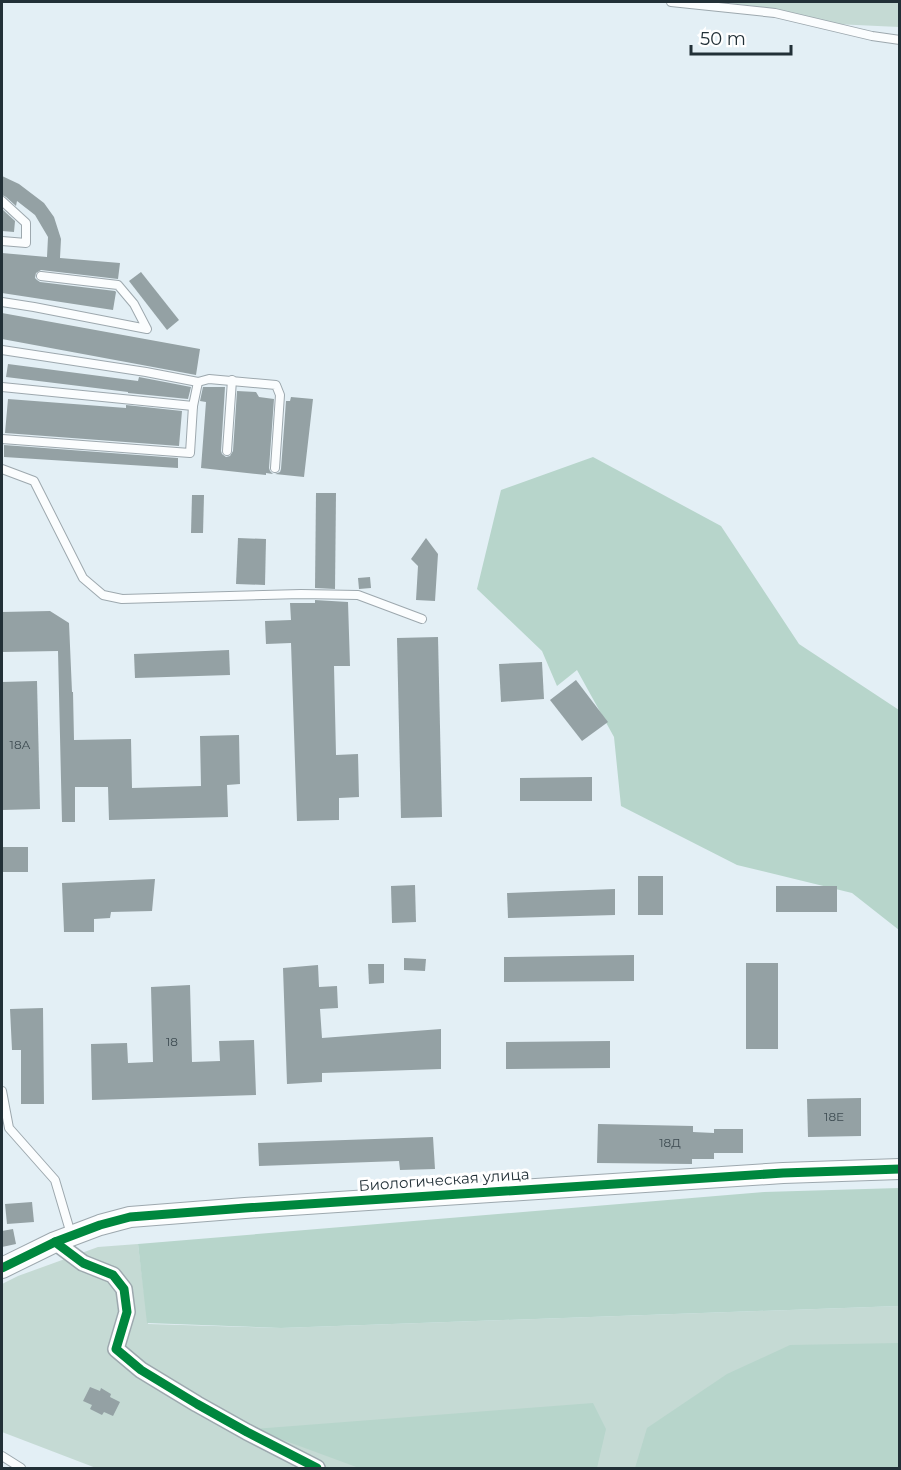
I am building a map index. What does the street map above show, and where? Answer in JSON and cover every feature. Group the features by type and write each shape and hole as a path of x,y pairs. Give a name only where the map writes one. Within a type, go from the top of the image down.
{"street":[{"name":"Биологическая улица","path":"4,1266 63,1239 130,1217 783,1173 900,1169"},
{"path":"63,1239 83,1263 113,1275 124,1289 127,1312 116,1349 141,1370 197,1404 317,1468"}],"lane":[{"path":"671,2 775,13 873,36 900,39"},
{"path":"2,201 26,223 27,243 2,241"},
{"path":"2,302 147,329 134,304 118,285 41,276"},
{"path":"2,350 198,382 209,379 276,385 280,395 275,468"},
{"path":"227,451 232,380"},
{"path":"2,439 190,453 198,382"},
{"path":"2,387 194,406"},
{"path":"2,469 34,481 83,578 103,595 122,599 301,594 358,595 423,619"},
{"path":"2,1091 5,1128 55,1180 63,1239"},
{"path":"2,1456 21,1468"}],"green space":[{"path":"719,2 899,2 899,27 835,24 754,6"},
{"path":"593,457 721,526 799,644 899,710 899,930 852,893 737,865 621,806 614,737 577,670 557,686 542,651 477,589 501,490"},
{"path":"899,1188 899,1306 281,1328 147,1323 138,1244 764,1192"},
{"path":"138,1244 148,1324 281,1328 899,1306 899,1468 96,1468 2,1432 2,1284 98,1247"},
{"path":"899,1343 899,1468 635,1468 647,1428 727,1374 790,1345"},
{"path":"593,1403 606,1429 597,1468 359,1468 253,1429"}],"building":[{"path":"2,176 19,184 44,203 54,217 61,239 60,258 120,263 118,279 41,270 36,273 35,278 40,282 115,291 113,310 2,293 2,253 47,257 48,237 35,215 17,201 16,206 2,195"},
{"path":"2,209 15,221 14,232 2,231"},
{"path":"141,272 179,320 167,330 129,281"},
{"path":"2,313 200,349 196,375 2,339"},
{"path":"8,364 138,381 139,377 191,387 188,399 128,393 6,377"},
{"path":"203,387 225,387 221,451 226,457 230,456 233,451 237,391 256,392 259,397 274,399 269,468 273,474 201,468 206,402 200,401"},
{"path":"291,397 313,399 304,477 275,474 281,469 286,401 290,401"},
{"path":"8,399 126,408 126,405 182,411 179,446 5,433"},
{"path":"4,445 178,458 178,468 4,457"},
{"path":"316,493 336,493 335,589 315,588"},
{"path":"192,495 204,495 203,533 191,533"},
{"path":"238,538 266,539 265,585 236,584"},
{"path":"426,538 438,554 435,601 416,600 418,566 411,559"},
{"path":"370,577 371,588 359,589 358,578"},
{"path":"315,600 348,602 350,666 334,666 336,755 358,754 359,797 339,798 339,820 297,821 291,643 266,644 265,621 291,620 290,603 315,603"},
{"path":"50,611 69,623 74,740 131,739 132,788 201,786 200,736 239,735 240,784 227,785 228,817 109,820 108,787 75,787 75,822 62,822 58,651 2,652 2,612"},
{"path":"438,637 442,817 401,818 397,638"},
{"path":"229,650 230,675 135,678 134,654"},
{"path":"542,662 544,699 501,702 499,664"},
{"path":"576,680 608,722 582,741 550,700"},
{"path":"37,681 40,809 2,810 2,682"},
{"path":"592,777 592,801 520,801 520,778"},
{"path":"2,847 28,847 28,872 2,872"},
{"path":"638,876 663,876 663,915 638,915"},
{"path":"155,879 152,911 111,912 110,918 94,919 94,932 64,932 62,883"},
{"path":"415,885 416,922 392,923 391,886"},
{"path":"776,886 837,886 837,912 776,912"},
{"path":"615,889 615,915 508,918 507,893"},
{"path":"634,955 634,981 504,982 504,957"},
{"path":"404,958 426,959 425,971 404,970"},
{"path":"746,963 778,963 778,1049 746,1049"},
{"path":"368,964 384,964 384,983 369,984"},
{"path":"318,965 319,987 337,986 338,1008 320,1009 322,1038 441,1029 441,1069 322,1073 322,1082 287,1084 283,968"},
{"path":"190,985 192,1062 220,1061 219,1041 254,1040 256,1095 92,1100 91,1044 127,1043 128,1063 153,1062 151,987"},
{"path":"43,1008 44,1104 21,1104 21,1050 12,1050 10,1009"},
{"path":"610,1041 610,1068 506,1069 506,1042"},
{"path":"861,1098 861,1136 808,1137 807,1099"},
{"path":"598,1124 693,1126 693,1132 714,1133 714,1129 743,1129 743,1153 714,1153 714,1159 692,1159 692,1164 597,1163"},
{"path":"433,1137 435,1169 400,1170 399,1161 259,1166 258,1143"},
{"path":"32,1202 34,1222 7,1224 5,1204"},
{"path":"13,1229 16,1244 2,1247 2,1231"},
{"path":"90,1387 100,1391 101,1388 111,1394 110,1397 120,1402 113,1416 104,1412 102,1415 90,1409 92,1405 83,1401"}],"cycle path":[{"path":"2,1268 55,1242 100,1225 130,1217 783,1173 900,1169"},
{"path":"55,1242 83,1263 113,1275 124,1289 127,1312 116,1349 141,1370 197,1404 317,1468"}]}
